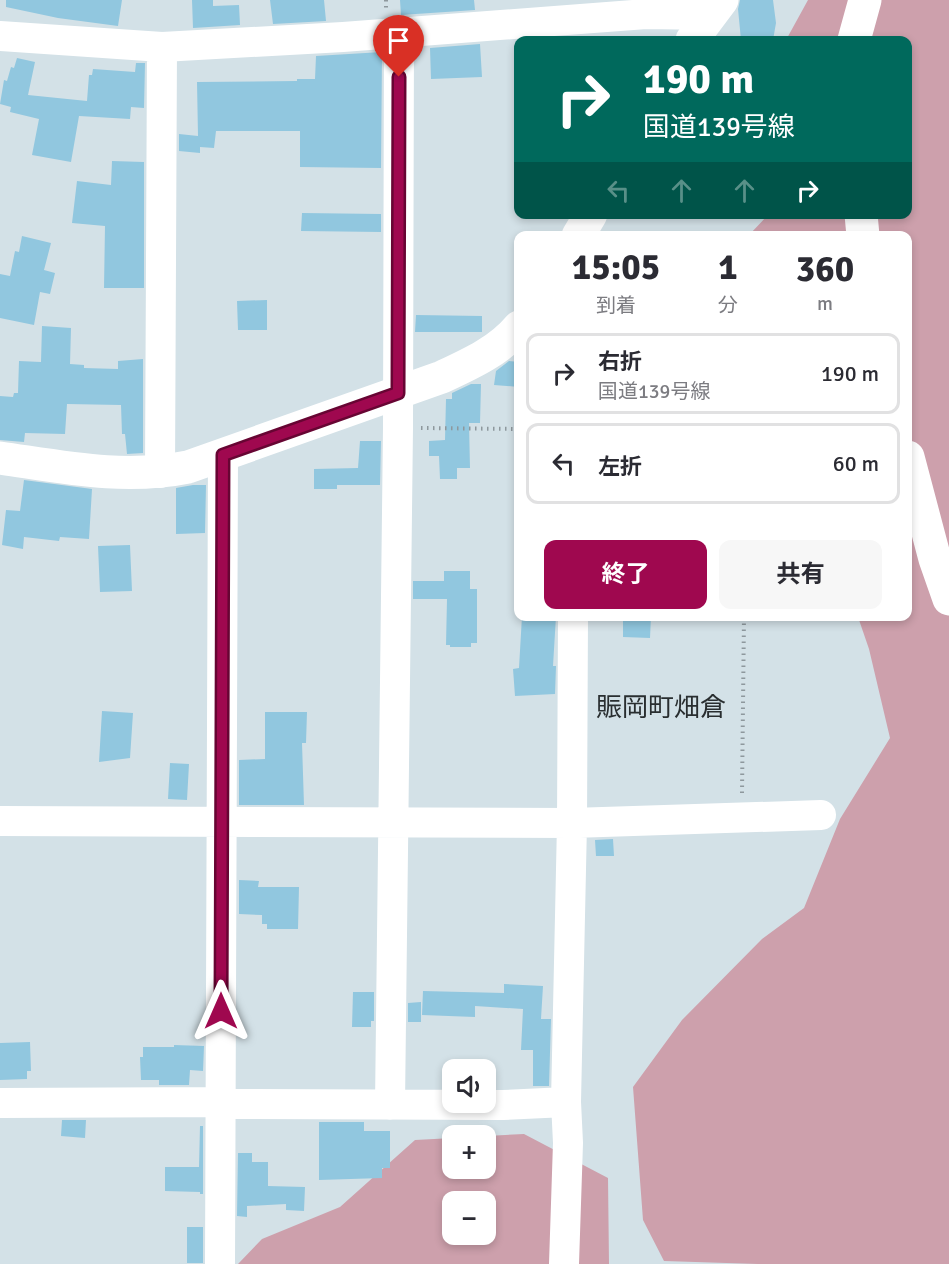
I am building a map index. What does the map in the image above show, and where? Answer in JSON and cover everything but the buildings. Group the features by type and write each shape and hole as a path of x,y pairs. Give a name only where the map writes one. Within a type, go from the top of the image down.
{"highway":[{"path":"855,36 865,0"},
{"path":"0,458 91,472 160,473 188,467 398,393 468,365 509,339 514,333"},
{"path":"912,472 935,559 949,599"}],"street":[{"path":"0,36 162,47 646,14 708,18"},
{"path":"390,1105 398,393 399,32"},
{"path":"160,473 162,47"},
{"path":"220,1264 223,455"},
{"path":"564,1264 568,1143 566,1102 572,823 573,621"},
{"path":"0,821 572,823 820,815"},
{"path":"0,1103 220,1102 227,1104 503,1105 566,1102"}],"path":[{"path":"742,818 744,621"}],"shaded area":[{"path":"808,0 949,0 949,1264 758,1264 664,1261 643,1220 633,1087 682,1020 762,939 804,908 840,819 890,738 869,649 859,621 912,621 912,231 753,231 764,219 912,219 912,36 788,36"},
{"path":"524,1134 608,1178 609,1264 238,1264 262,1239 340,1207 415,1140 442,1139 442,1179 496,1179 496,1135"}],"district":[{"name":"賑岡町畑倉","path":"661,708"}],"route":[{"path":"221,1011 223,455 398,393 399,77"}]}
